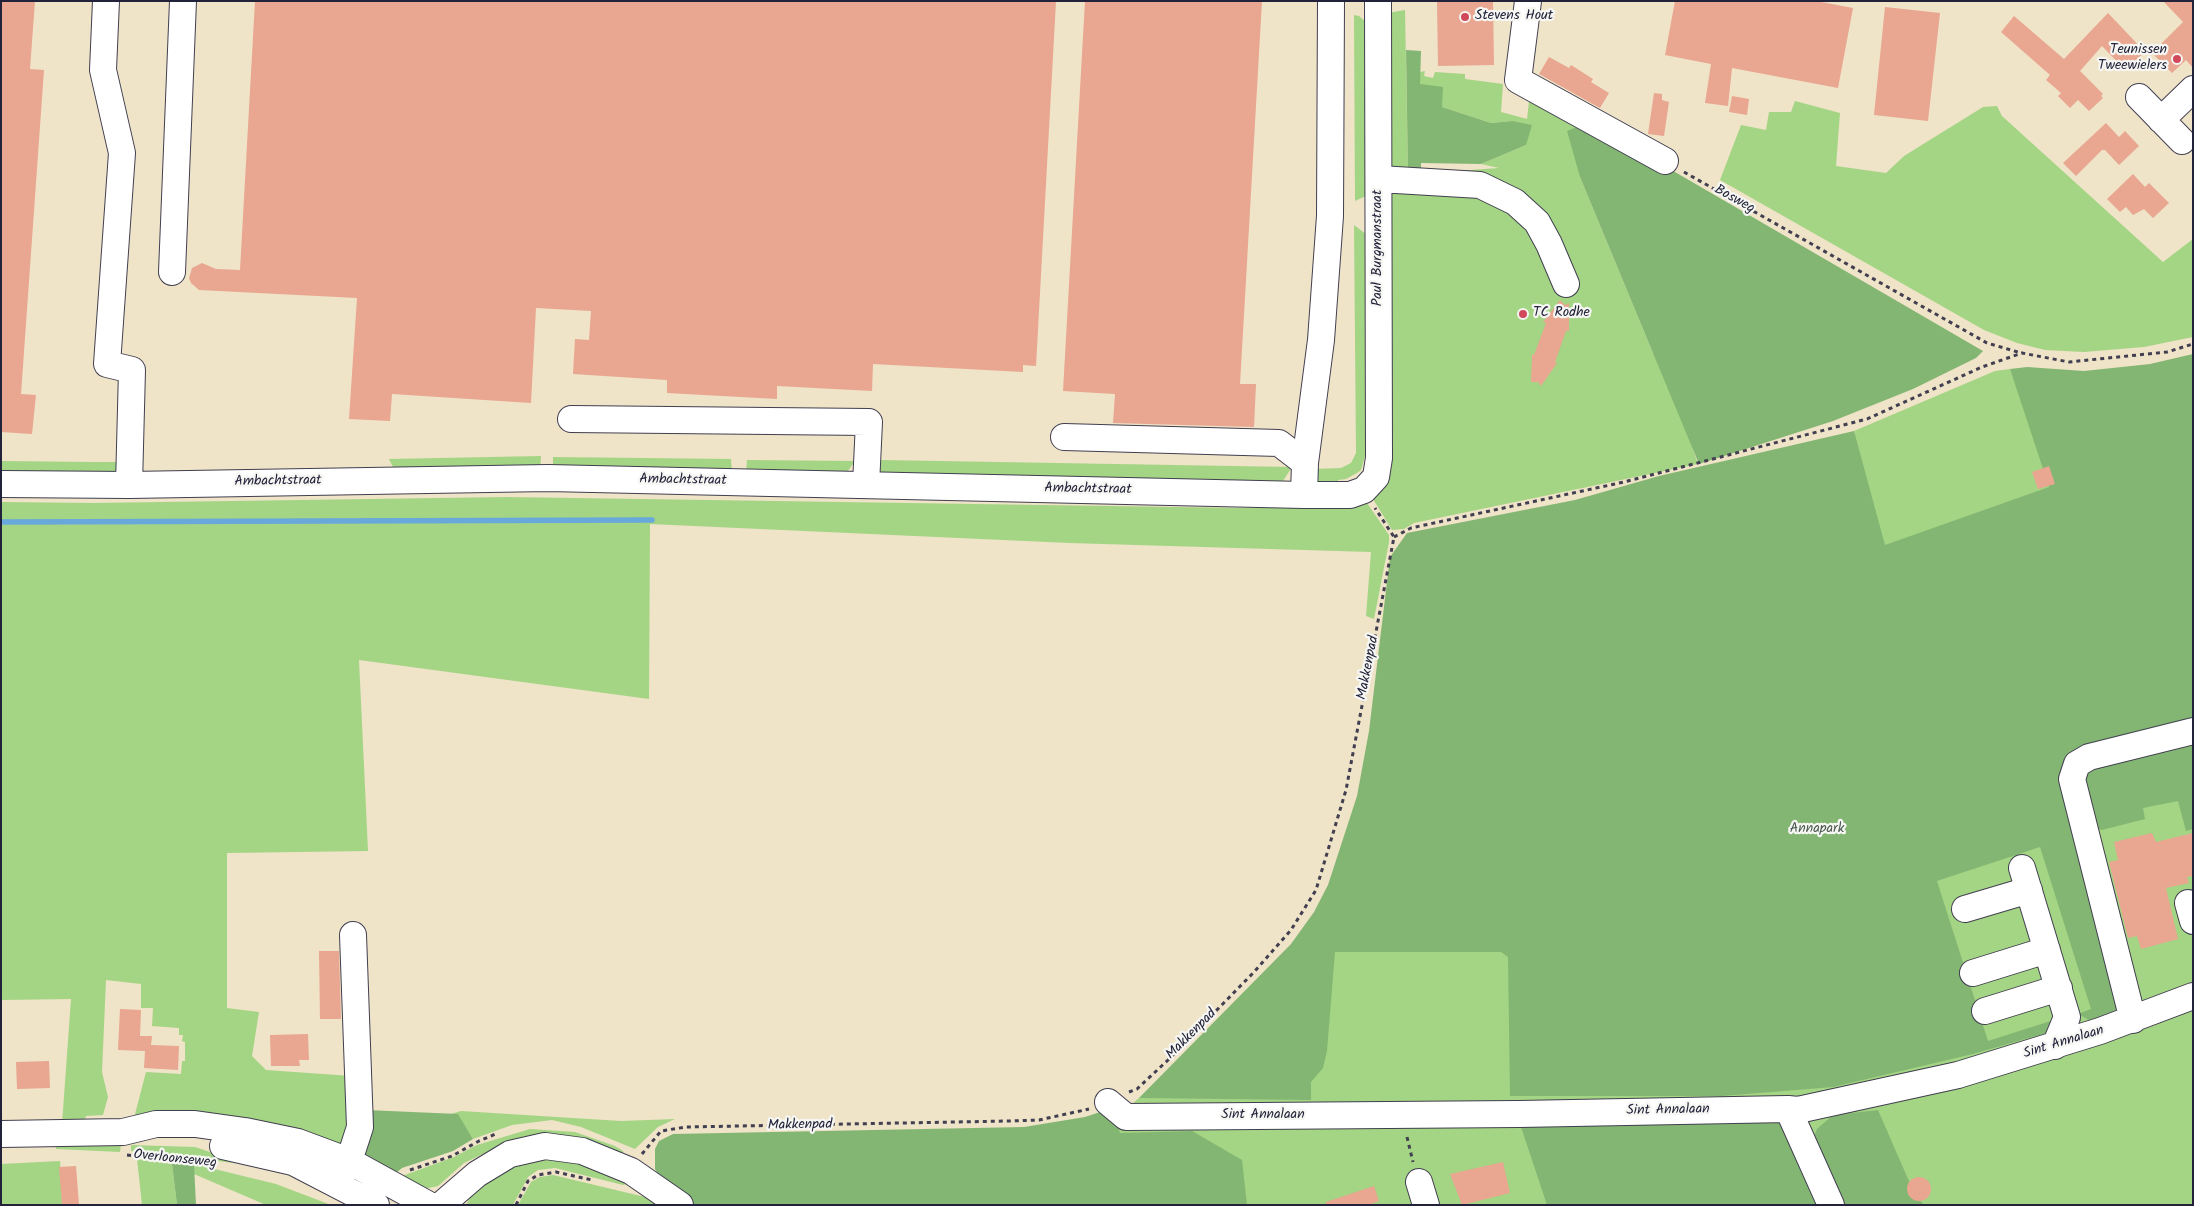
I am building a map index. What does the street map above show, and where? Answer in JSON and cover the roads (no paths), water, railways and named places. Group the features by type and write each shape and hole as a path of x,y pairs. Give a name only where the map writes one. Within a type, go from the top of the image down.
{"street":[{"path":"106,1 103,70 122,154 107,364 132,370 129,485"},
{"path":"172,272 183,1"},
{"path":"1304,494 1304,463 1321,340 1330,216 1331,1"},
{"name":"Paul Burgmanstraat","path":"1364,490 1376,477 1379,458 1378,1"},
{"path":"1528,1 1518,80 1665,161"},
{"path":"2161,120 2193,89"},
{"path":"2139,97 2182,141"},
{"path":"1379,179 1480,185 1515,202 1537,222 1550,244 1566,284"},
{"path":"571,419 869,422 866,485"},
{"path":"1064,437 1279,443 1304,463"},
{"name":"Ambachtstraat","path":"1,484 129,485 548,478 1304,494 1350,494 1364,490"},
{"path":"2133,1020 2072,779 2077,764 2088,757 2193,731"},
{"path":"1965,910 2025,879 2067,1017 2055,1046"},
{"path":"336,1184 349,1161 360,1127 354,936"},
{"path":"1974,973 2047,950"},
{"path":"1985,1011 2059,988"},
{"name":"Sint Annalaan","path":"1117,1110 1404,1115 1798,1110 1958,1074 2100,1032 2193,996"},
{"path":"2067,1017 2100,1032"},
{"path":"1788,1109 1831,1205"},
{"name":"Overloonseweg","path":"121,1143 156,1124 195,1124 298,1142 349,1161 429,1205"},
{"name":"Overloonseweg","path":"1,1134 121,1143 154,1139 195,1141 244,1149 293,1162 376,1205"},
{"path":"440,1205 477,1174 510,1154 545,1146 582,1151 635,1164 680,1205"}],"waterway":[{"path":"1,522 652,520"}],"place":[{"name":"Stevens Hout","path":"1465,17"},
{"name":"Teunissen Tweewielers","path":"2177,59"},
{"name":"TC Rodhe","path":"1523,314"}],"park label":[{"name":"Annapark","path":"1817,830"}]}
